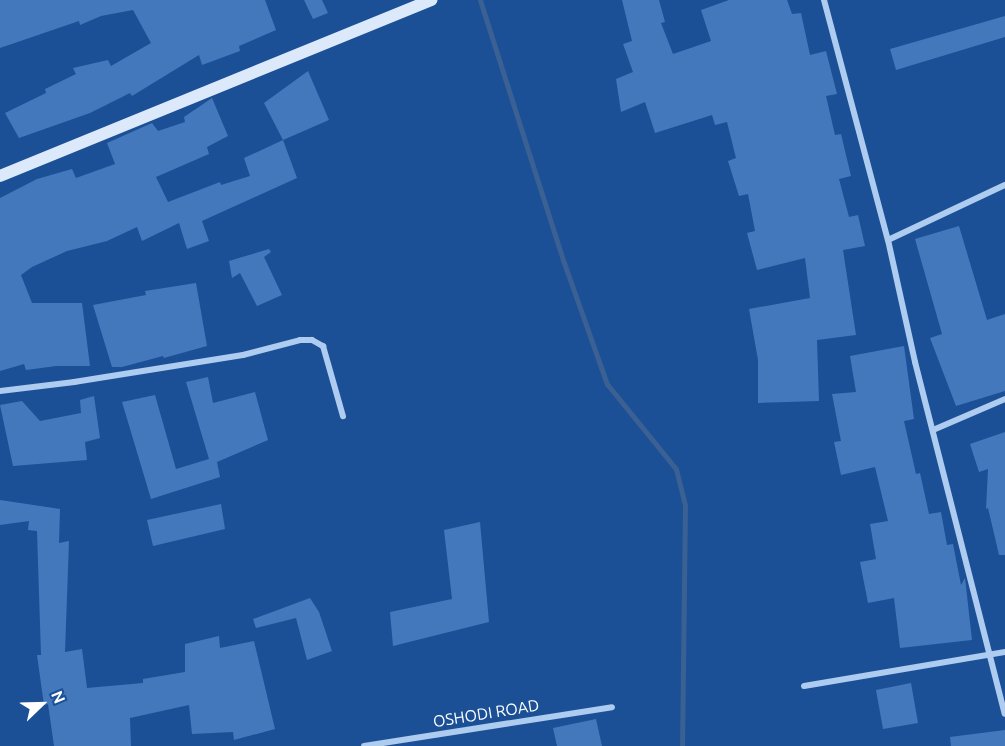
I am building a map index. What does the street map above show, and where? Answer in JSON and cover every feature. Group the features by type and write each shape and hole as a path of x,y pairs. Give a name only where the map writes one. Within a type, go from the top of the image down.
{"street":[{"path":"0,176 431,0"},
{"path":"824,0 888,240 988,654 1005,714"},
{"path":"888,240 1005,185"},
{"path":"0,391 74,382 231,357 300,340 312,340 323,346 343,416"},
{"path":"933,430 1005,399"},
{"path":"804,686 1005,652"},
{"name":"OSHODI ROAD","path":"364,746 612,707"}],"building":[{"path":"0,0 265,0 276,30 239,46 240,51 202,65 199,55 132,96 130,93 90,113 19,138 5,113 46,93 45,89 76,74 73,68 108,60 111,66 151,43 133,10 101,16 80,25 79,21 0,48"},
{"path":"304,0 322,0 328,13 313,19"},
{"path":"622,0 659,0 665,22 661,23 673,54 711,41 701,10 729,0 787,0 792,14 801,13 810,55 826,51 837,94 826,96 835,135 841,134 851,176 839,179 849,217 858,215 865,246 843,250 856,335 817,340 819,401 758,403 758,360 749,309 810,298 805,258 757,270 747,233 755,231 748,194 739,196 728,161 736,158 727,122 715,125 712,115 655,133 645,102 621,112 616,79 633,72 623,44 632,41"},
{"path":"1005,16 1005,37 896,70 890,49"},
{"path":"308,71 329,120 283,140 264,103"},
{"path":"212,98 228,136 207,147 209,154 156,177 168,202 220,182 221,185 250,176 244,158 283,140 297,178 202,221 209,241 187,249 179,223 142,241 137,227 107,241 67,251 32,267 21,275 32,303 82,303 90,366 56,366 26,370 24,364 0,371 0,198 37,179 72,169 76,178 115,164 107,143 152,123 158,131 185,122 184,117"},
{"path":"959,226 987,320 1005,314 1005,391 956,406 930,338 942,334 915,239"},
{"path":"269,249 271,252 264,257 282,295 257,306 240,273 232,278 229,261"},
{"path":"196,283 207,346 164,358 163,356 122,367 112,367 93,305 146,295 145,291"},
{"path":"904,346 914,419 904,421 916,474 920,473 929,514 941,512 947,545 953,544 961,585 965,578 972,640 900,648 894,598 868,603 860,562 876,559 870,524 888,521 875,467 841,475 834,442 841,441 832,394 856,392 850,356"},
{"path":"208,377 213,403 255,392 268,440 217,462 220,477 151,499 122,402 155,395 176,469 209,459 186,382"},
{"path":"94,396 100,438 85,442 87,460 13,466 0,405 22,401 40,421 81,413 80,400"},
{"path":"1005,432 1005,555 999,555 988,508 986,509 988,469 979,472 970,444"},
{"path":"0,500 60,509 59,543 69,541 65,652 82,649 87,688 143,683 143,679 185,672 185,644 219,636 220,648 254,641 275,729 234,740 233,732 192,734 189,705 130,718 131,746 54,746 48,704 44,705 37,655 41,655 37,531 28,530 29,521 0,525"},
{"path":"221,504 225,529 153,546 147,520"},
{"path":"480,522 489,622 393,646 390,612 452,599 444,530"},
{"path":"310,598 319,612 332,651 307,660 296,618 256,628 253,619"},
{"path":"911,683 918,723 883,729 876,690"},
{"path":"596,719 602,746 557,746 553,728"},
{"path":"1005,730 1005,746 951,746 950,737"}],"waterway":[{"path":"480,0 563,260 607,384 676,469 685,505 682,746"}]}
